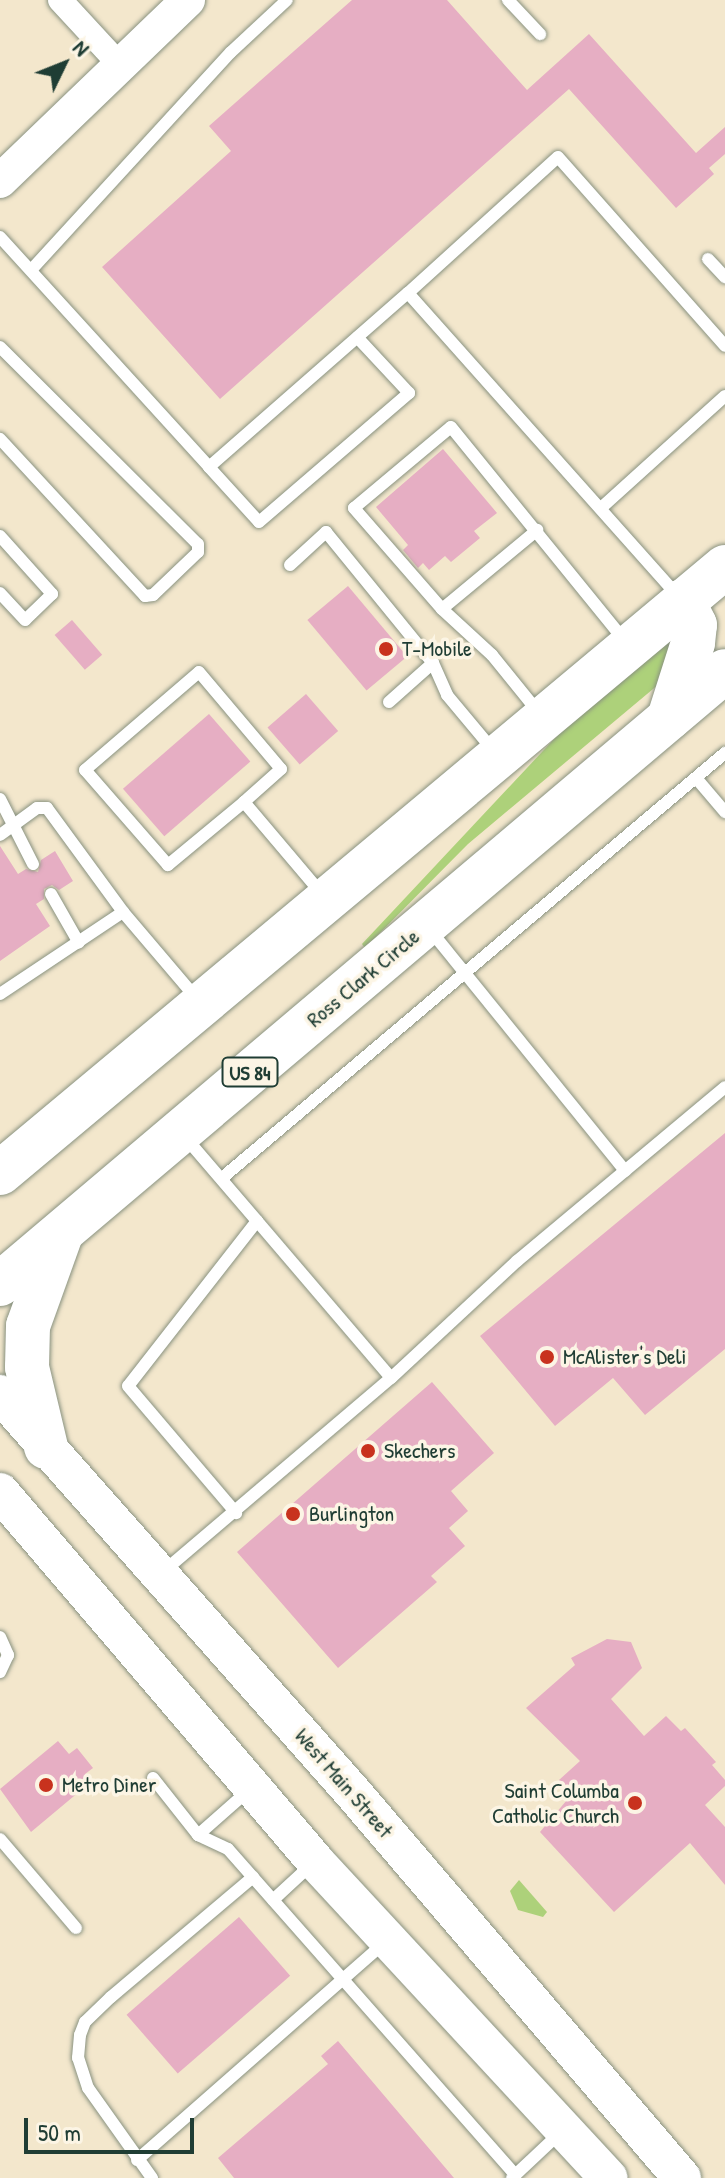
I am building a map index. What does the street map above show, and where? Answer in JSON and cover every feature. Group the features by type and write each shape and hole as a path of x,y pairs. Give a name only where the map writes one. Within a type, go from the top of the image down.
{"highway":[{"path":"0,1173 17,1149 201,1005 725,567"},
{"path":"668,720 693,643 695,625 683,601"},
{"name":"Ross Clark Circle","path":"0,1284 725,671"},
{"path":"46,1447 27,1367 28,1326 62,1231"}],"main road":[{"path":"0,181 188,0"},
{"name":"West Main Street","path":"0,1394 682,2178"},
{"path":"0,1492 315,1861 609,2178"}],"street":[{"path":"60,0 120,65"}],"lane":[{"path":"32,269 231,52 287,0"},
{"path":"508,0 540,34"},
{"path":"209,467 558,157 725,346"},
{"path":"0,237 259,522 409,393 357,337"},
{"path":"708,259 725,277"},
{"path":"408,293 683,601"},
{"path":"0,347 198,544 198,552 153,595 145,596 0,439"},
{"path":"601,508 725,396"},
{"path":"543,718 492,655 442,609 354,508 451,427 537,530 575,584 629,646"},
{"path":"442,609 537,530"},
{"path":"290,565 326,532 433,663 447,695 497,756"},
{"path":"0,536 52,594 25,620 0,593"},
{"path":"389,702 433,663"},
{"path":"199,672 281,769 244,802 168,865 85,770 199,672"},
{"path":"222,1178 469,974 725,753"},
{"path":"696,778 725,812"},
{"path":"0,799 16,823 33,864"},
{"path":"244,802 326,899"},
{"path":"0,835 37,808 47,808 123,912 201,1005"},
{"path":"51,894 79,943"},
{"path":"0,994 123,912"},
{"path":"426,925 469,974 625,1171"},
{"path":"160,1575 391,1378 423,1344 725,1087"},
{"path":"180,1131 391,1378"},
{"path":"236,1513 128,1386 257,1221"},
{"path":"0,1637 8,1655 0,1672"},
{"path":"153,1778 198,1835 228,1849 514,2176 564,2129"},
{"path":"198,1835 251,1788"},
{"path":"0,1839 76,1928"},
{"path":"273,1900 315,1861"},
{"path":"152,2178 88,2088 78,2058 85,2022 253,1877"},
{"path":"137,2160 388,1939"}],"green space":[{"path":"668,639 677,655 659,684 468,844 365,948 362,944 571,721"},
{"path":"519,1880 547,1912 543,1917 518,1910 510,1891"}],"building":[{"path":"352,0 447,0 527,90 589,34 696,153 725,127 725,154 709,168 714,174 676,208 569,89 220,399 102,267 231,151 209,126"},
{"path":"443,449 497,513 474,531 480,538 451,562 445,556 429,570 423,563 418,568 403,550 408,545 376,507"},
{"path":"348,586 407,656 367,691 307,620"},
{"path":"72,620 102,655 85,670 55,635"},
{"path":"306,694 338,731 300,764 268,727"},
{"path":"209,714 250,762 164,836 123,789"},
{"path":"0,846 18,874 26,869 38,872 41,860 55,851 73,881 59,890 52,885 44,889 44,899 36,904 50,926 0,961"},
{"path":"725,1133 725,1349 645,1415 613,1378 555,1426 480,1336"},
{"path":"432,1382 494,1453 451,1491 468,1511 449,1528 465,1546 431,1576 437,1582 338,1668 237,1552"},
{"name":"Saint Columba Catholic Church","path":"607,1639 631,1642 642,1668 611,1699 644,1736 666,1716 681,1731 685,1728 716,1762 712,1765 725,1780 725,1786 705,1805 725,1827 725,1885 690,1843 614,1912 540,1832 572,1794 559,1780 580,1761 526,1708 575,1665 571,1658"},
{"name":"Metro Diner","path":"58,1741 69,1754 77,1748 93,1768 85,1774 92,1781 31,1832 0,1789"},
{"path":"239,1917 290,1976 178,2074 127,2015"},
{"path":"338,2041 454,2178 234,2178 218,2158 328,2064 321,2056"}],"place":[{"name":"T-Mobile","path":"386,649"},
{"name":"McAlister's Deli","path":"547,1357"},
{"name":"Skechers","path":"368,1451"},
{"name":"Burlington","path":"293,1514"},
{"name":"Metro Diner","path":"46,1785"},
{"name":"Saint Columba Catholic Church","path":"635,1803"}]}
